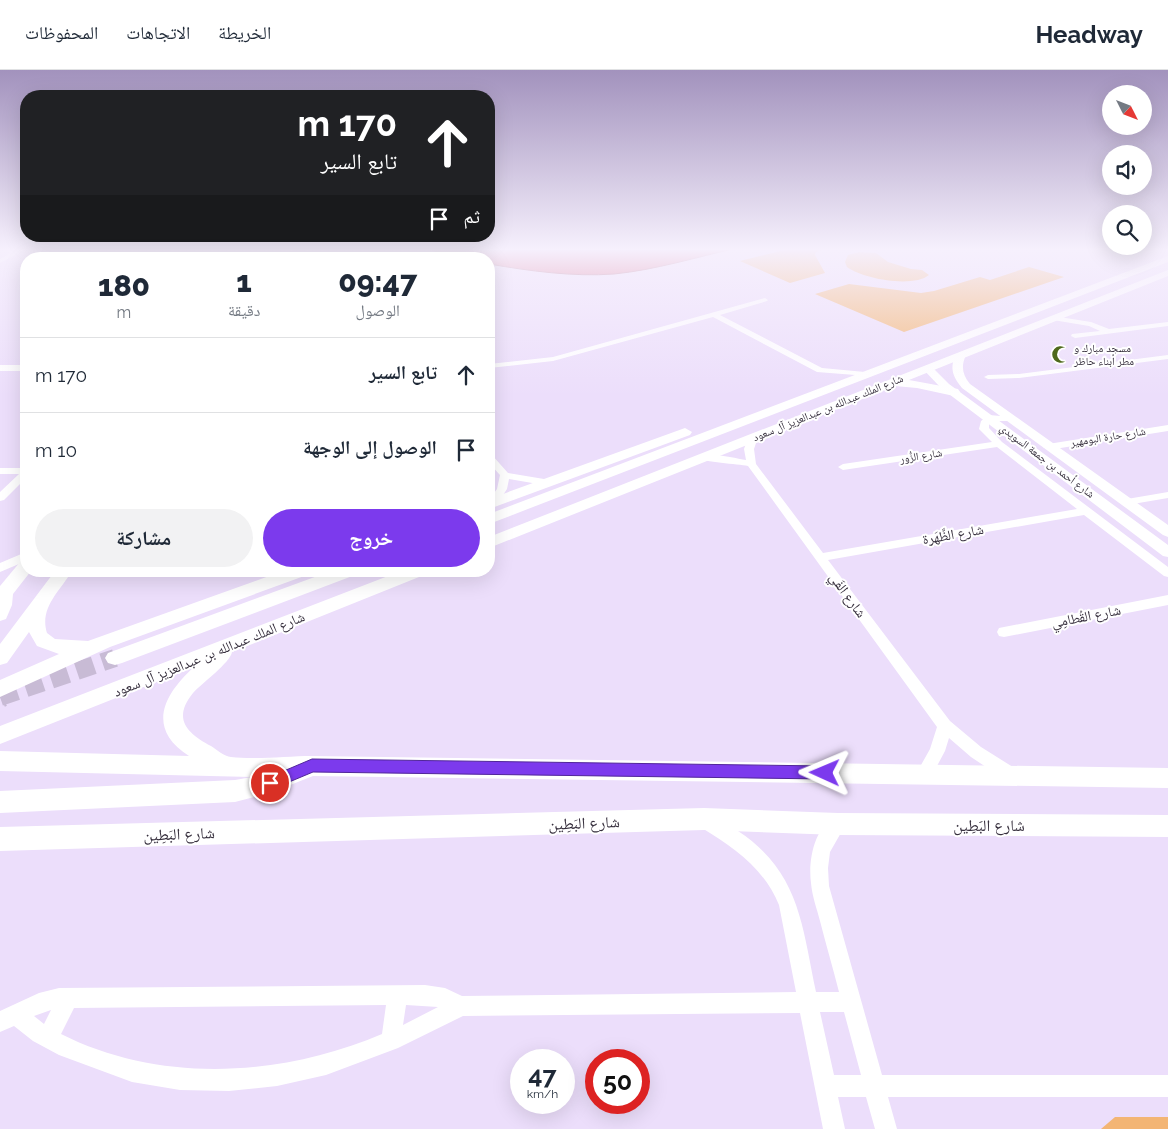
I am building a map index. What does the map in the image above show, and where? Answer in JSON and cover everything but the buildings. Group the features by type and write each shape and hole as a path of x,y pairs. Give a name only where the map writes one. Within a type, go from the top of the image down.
{"main road":[{"name":"شارع الملك عبدالله بن عبدالعزيز آل سعود","path":"495,517 1067,297"},
{"name":"شارع الملك عبدالله بن عبدالعزيز آل سعود","path":"495,541 1108,297"},
{"path":"927,368 930,358 950,342"},
{"path":"0,368 20,368"},
{"path":"891,382 917,384 954,392"},
{"path":"495,501 690,430 825,390"},
{"path":"0,614 3,605 1,591 20,572"},
{"path":"0,658 60,577"},
{"path":"0,689 104,642 285,577"},
{"name":"شارع الملك عبدالله بن عبدالعزيز آل سعود","path":"115,658 332,577"},
{"name":"شارع الملك عبدالله بن عبدالعزيز آل سعود","path":"0,735 25,727 403,577"},
{"path":"39,605 37,627 38,634 43,641 56,646 72,648 104,642"},
{"path":"226,767 179,735 173,720 176,704 185,688 232,645"},
{"path":"0,728 25,727"},
{"path":"0,761 226,767 312,766 1168,778"},
{"path":"0,802 235,791 270,783 312,766"},
{"name":"شارع البَطِين","path":"0,839 704,820 838,824 1168,826"}],"street":[{"path":"495,365 553,359 765,300"},
{"path":"1075,311 1091,324"},
{"path":"714,314 820,370 865,374"},
{"path":"1056,318 1091,324 1109,332"},
{"path":"1075,336 1168,324"},
{"name":"شارع أحمد بن جمعة السويدي","path":"961,355 956,369 962,382 1009,419 1168,532"},
{"path":"988,377 1019,376 1168,357"},
{"name":"شارع أحمد بن جمعة السويدي","path":"927,368 938,380 1168,552"},
{"path":"820,370 825,390"},
{"path":"1009,419 989,418 984,423 984,430 999,444 1168,573"},
{"name":"شارع حارة البومهير","path":"1048,446 1168,428"},
{"path":"703,458 726,459 750,464 749,449 753,437"},
{"name":"شارع الزُّور","path":"843,468 999,444"},
{"path":"495,464 506,475 544,482"},
{"name":"شارع الفَي","path":"750,464 945,726 976,752 1012,776"},
{"path":"0,470 20,472"},
{"path":"495,498 502,489 506,475"},
{"path":"0,498 20,478"},
{"path":"1092,495 1127,502 1168,495"},
{"name":"شارع الظَّهَرة","path":"820,557 1086,510"},
{"path":"0,568 20,559"},
{"name":"شارع القُطامِي","path":"1004,632 1168,600"},
{"path":"924,774 937,751 945,726"},
{"path":"704,820 756,854 776,877 788,905 834,1129"},
{"path":"838,824 825,840 819,861 820,886 886,1129"},
{"path":"8,1019 38,1003 59,998 397,995 436,996 453,1001 461,1006"},
{"path":"391,1041 397,995"},
{"path":"48,1038 68,998"},
{"path":"8,1019 103,1063 140,1074 181,1079 219,1080 298,1072 339,1061 414,1032 461,1006 852,1002"},
{"path":"825,1086 1168,1086"}],"shaded area":[{"path":"823,297 1005,297 904,332"},
{"path":"1115,1117 1168,1117 1168,1129 1101,1129"}],"tunnel":[{"path":"2,696 0,697 115,658"}],"place":[{"name":"مسجد مبارك و مطر أبناء حاظر","path":"1060,354"}],"route":[{"path":"270,783 312,766 825,773"}]}
